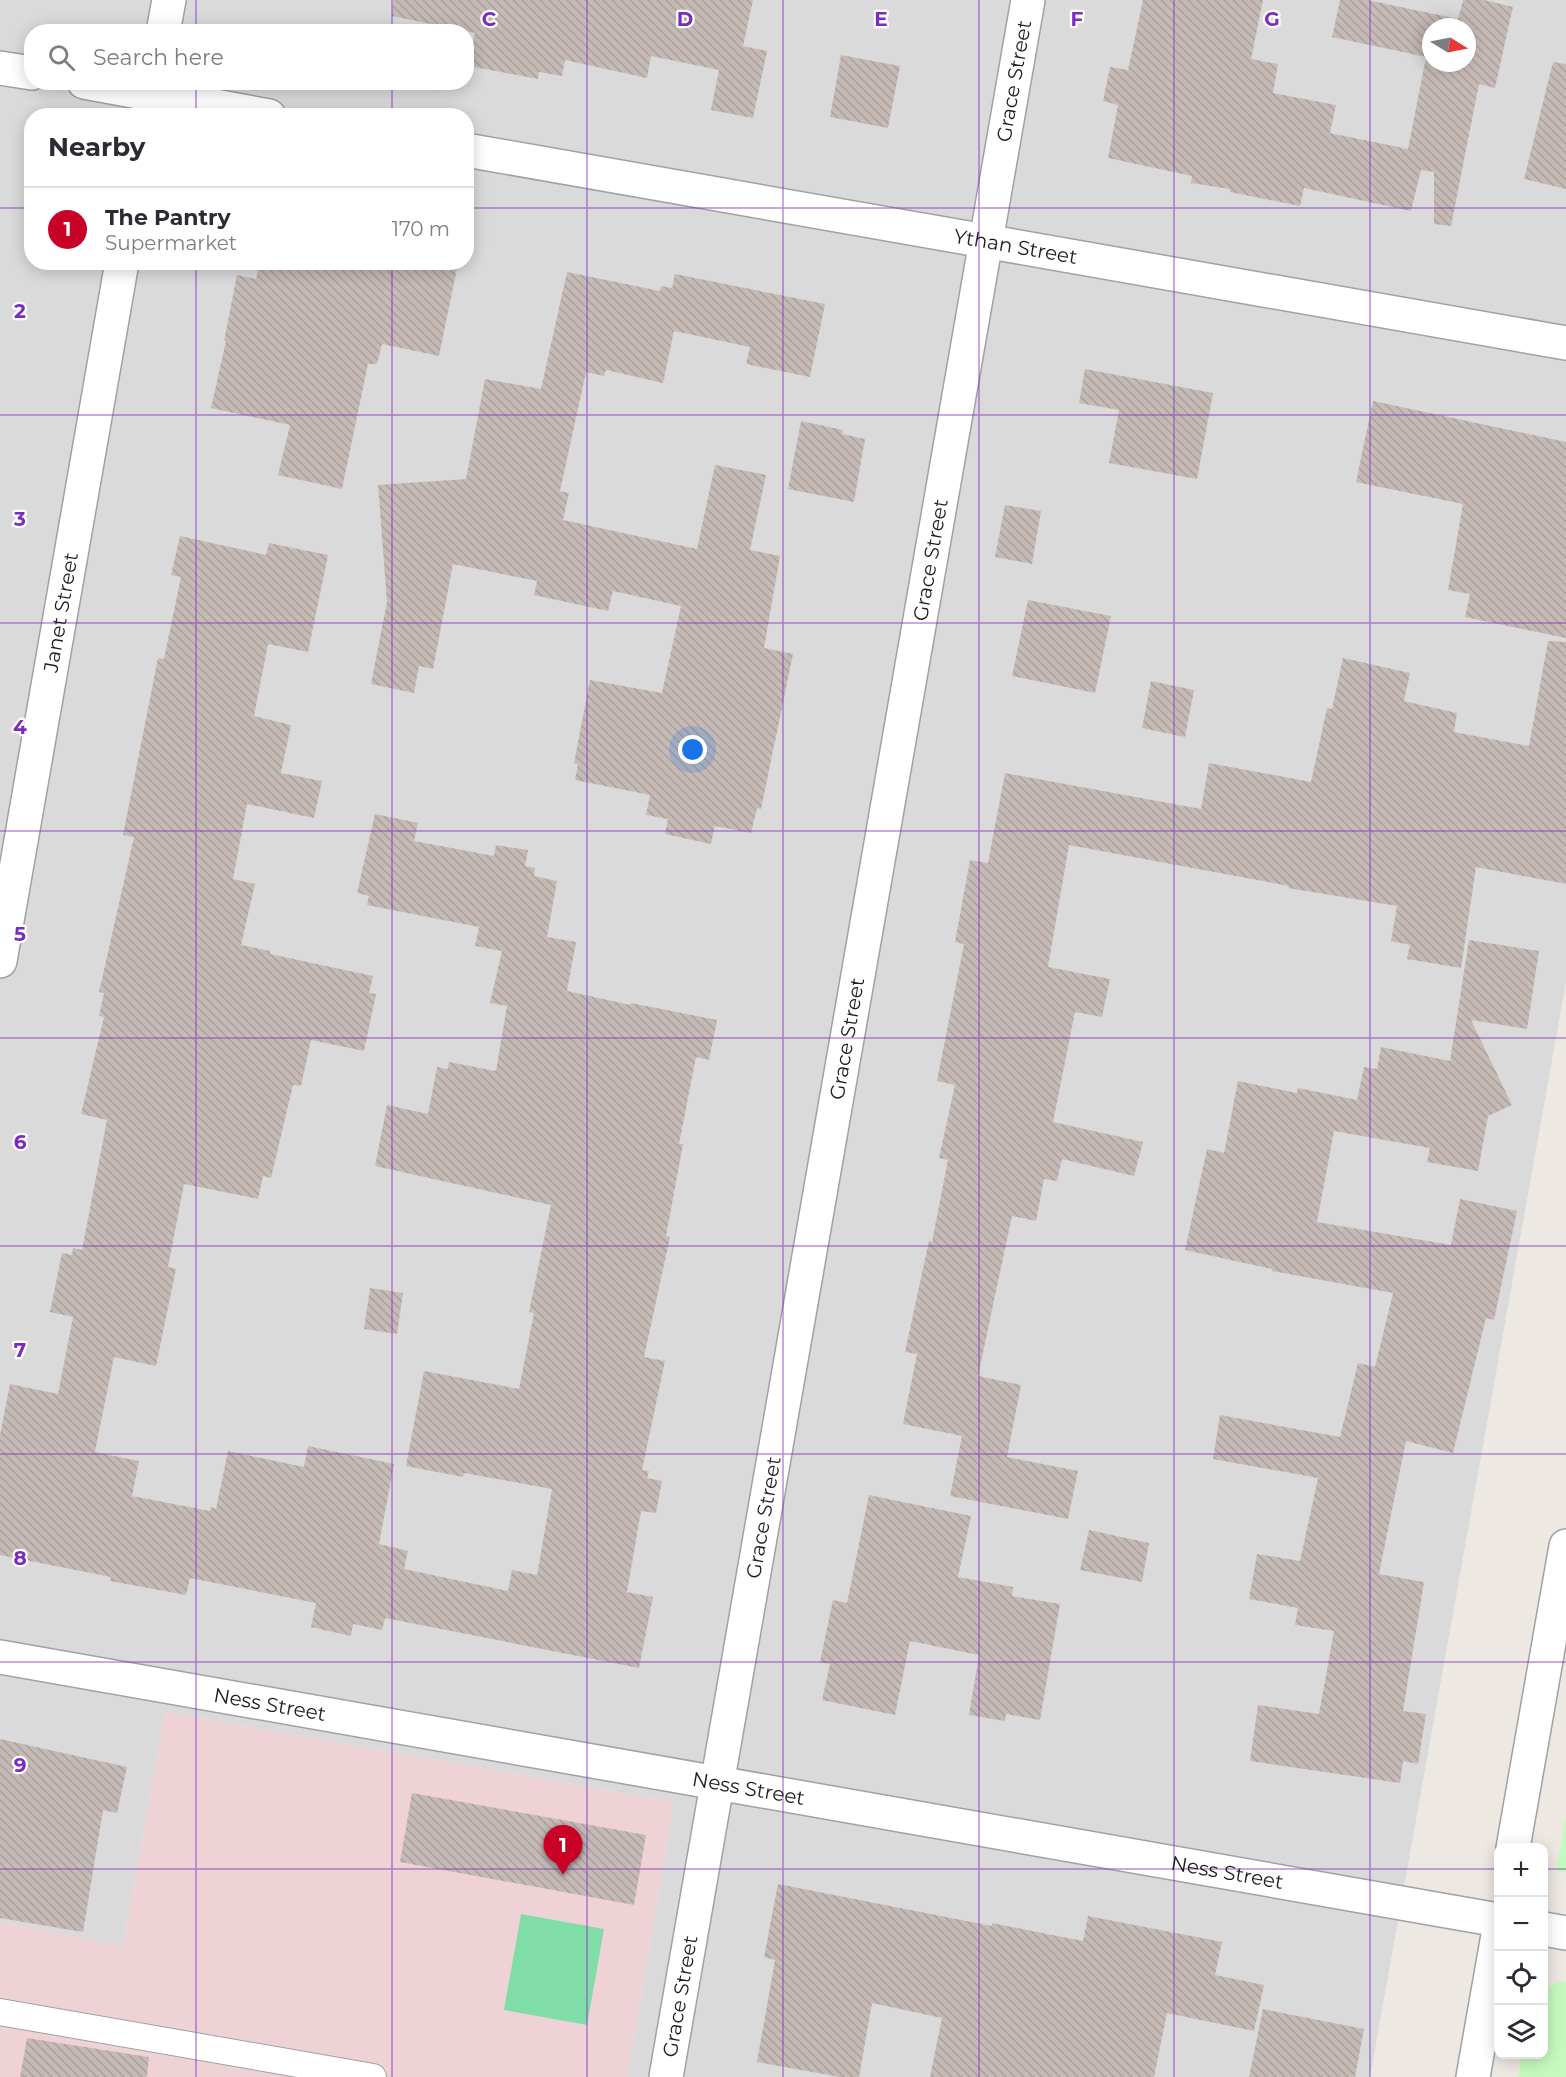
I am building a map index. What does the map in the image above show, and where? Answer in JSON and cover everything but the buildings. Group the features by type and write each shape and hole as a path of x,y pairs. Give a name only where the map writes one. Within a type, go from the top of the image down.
{"street":[{"path":"164,24 169,0"},
{"name":"Grace Street","path":"666,2077 1028,0"},
{"path":"0,68 24,72"},
{"path":"118,90 151,98 217,108"},
{"name":"Ythan Street","path":"474,151 1566,343"},
{"name":"Janet Street","path":"0,961 121,270"},
{"path":"1514,1843 1566,1546"},
{"name":"Ness Street","path":"0,1657 1494,1919"},
{"path":"1548,1930 1566,1933"},
{"path":"1473,2077 1495,1951"}],"lane":[{"path":"0,2012 373,2077"}],"shaded area":[{"path":"0,0 1566,0 1566,982 1370,2077 627,2077 674,1802 165,1712 123,1947 0,1922"},
{"path":"165,1712 674,1802 627,2077 0,2077 0,1922 123,1947"}],"green space":[{"path":"1566,1815 1566,1873 1556,1871"},
{"path":"521,1914 604,1929 587,2025 504,2010"},
{"path":"1558,1982 1566,1982 1566,2077 1518,2077 1521,2059 1548,2059 1548,1988"}],"place":[{"name":"The Pantry","path":"563,1875"}]}
